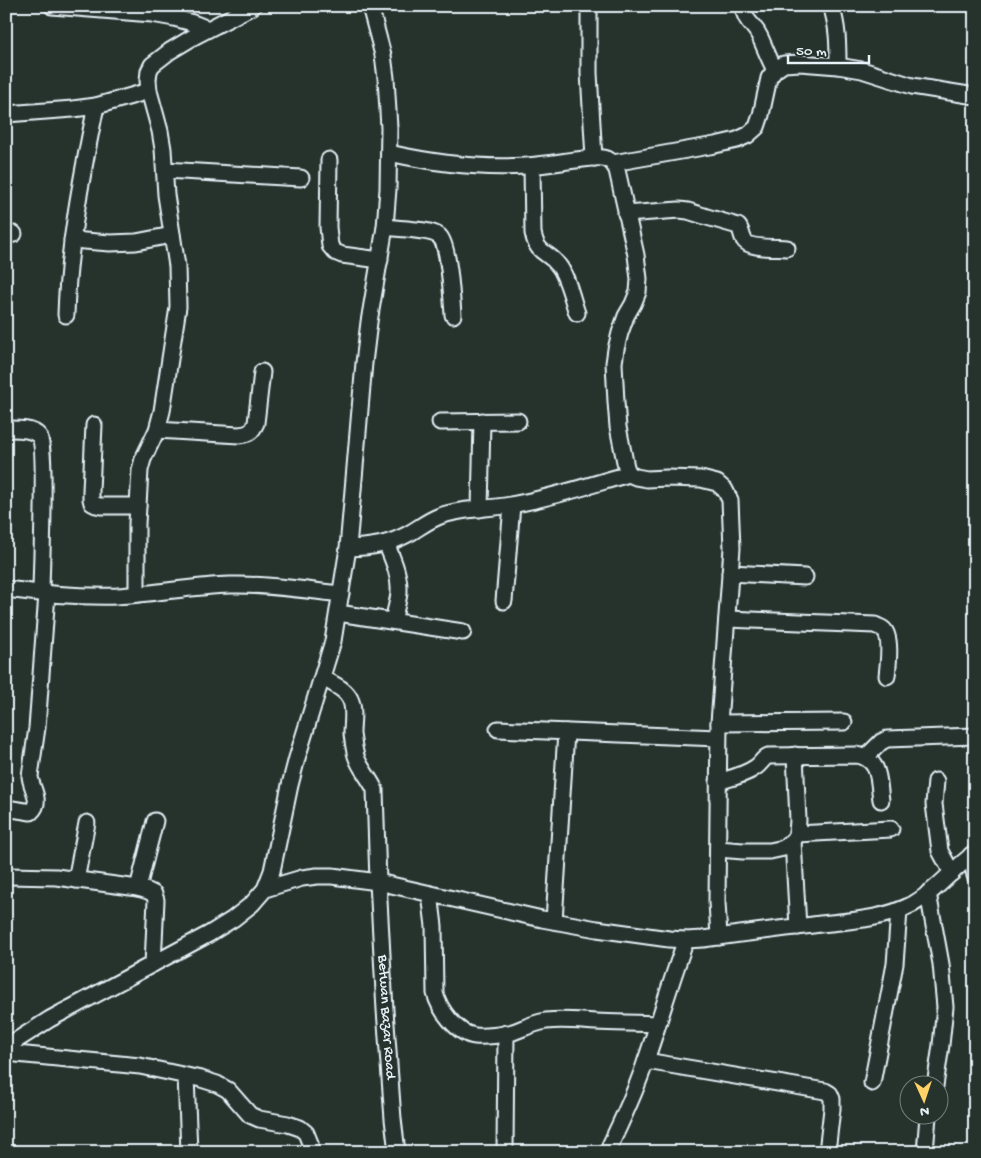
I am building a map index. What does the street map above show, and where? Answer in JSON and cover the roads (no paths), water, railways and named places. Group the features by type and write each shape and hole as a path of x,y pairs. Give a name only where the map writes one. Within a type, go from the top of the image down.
{"street":[{"path":"52,6 167,16 208,29"},
{"path":"137,594 140,470 143,459 157,430 162,412 178,307 177,266 166,195 163,149 149,91 149,71 152,65 170,50 253,6"},
{"path":"6,1046 50,1019 154,964 233,919 252,904 265,889 272,871 292,776 333,641 348,548 369,322 385,228 389,153 388,99 383,56 370,6"},
{"path":"589,6 589,73 594,158"},
{"path":"743,6 746,19 760,37 775,70"},
{"path":"831,6 838,37 838,66"},
{"path":"389,153 420,160 498,167 532,166 594,158 613,162 715,145 737,140 748,135 757,127 769,78 775,70 784,64 800,63 862,70 912,86 975,96"},
{"path":"6,114 96,106 149,91"},
{"path":"66,315 72,240 78,196 96,106"},
{"path":"329,160 328,227 330,246 335,252 342,255 380,260"},
{"path":"613,162 617,170 636,255 639,279 638,292 620,333 614,363 618,427 629,474"},
{"path":"532,166 533,233 536,244 560,266 577,313"},
{"path":"165,170 301,178"},
{"path":"626,214 688,211 738,226 744,240 748,244 787,248"},
{"path":"385,228 423,231 438,235 443,240 446,248 451,284 453,315"},
{"path":"72,240 119,243 136,242 172,235"},
{"path":"157,430 231,435 247,434 253,430 256,423 262,372"},
{"path":"480,509 482,421"},
{"path":"440,422 518,421"},
{"path":"94,425 92,503 101,506 138,506"},
{"path":"6,429 34,432 40,437 42,444 44,593 37,728 30,776 37,801 31,812 6,808"},
{"path":"348,548 386,543 408,534 429,520 454,512 512,505 568,492 629,474 646,479 701,479 716,483 725,490 730,500 732,548 718,730 719,937"},
{"path":"504,601 512,505"},
{"path":"386,543 397,570 399,582 399,594 393,621"},
{"path":"730,573 805,577"},
{"path":"6,589 88,596 137,594 232,585 341,594"},
{"path":"338,612 464,632"},
{"path":"727,619 876,625 887,634 887,676"},
{"name":"Betwan Bazar Road","path":"323,678 346,693 350,698 352,706 352,736 357,760 372,782 375,790 378,882 391,1102 397,1152"},
{"path":"498,729 566,732 718,730 844,722"},
{"path":"554,921 566,732"},
{"path":"866,757 881,742 887,739 975,736"},
{"path":"796,755 798,820 795,838 798,927"},
{"path":"718,782 740,776 755,768 768,756 857,755 872,761 876,768 880,800"},
{"path":"936,781 934,804 940,851 952,873"},
{"path":"138,888 155,821"},
{"path":"76,880 87,823"},
{"path":"718,849 770,851 784,848 795,838 891,829"},
{"path":"265,889 294,880 317,876 332,876 378,882 554,921 641,936 686,940 868,918 899,911 916,903 973,854"},
{"path":"973,854 975,876"},
{"path":"8,876 56,877 138,888 154,894 156,900 154,964"},
{"path":"928,893 945,1006 936,1076"},
{"path":"430,894 434,926 435,993 437,1002 442,1011 467,1034 475,1036 513,1032 534,1024 563,1020 658,1024"},
{"path":"872,1083 895,964 899,911"},
{"path":"606,1152 646,1061 686,940"},
{"path":"504,1152 506,1033"},
{"path":"6,1053 140,1066 217,1084 228,1090 250,1115 259,1119 300,1128 306,1133 310,1143 310,1152"},
{"path":"646,1061 825,1090 832,1099 827,1152"},
{"path":"186,1076 189,1152"},
{"path":"924,1152 927,1126"}]}
